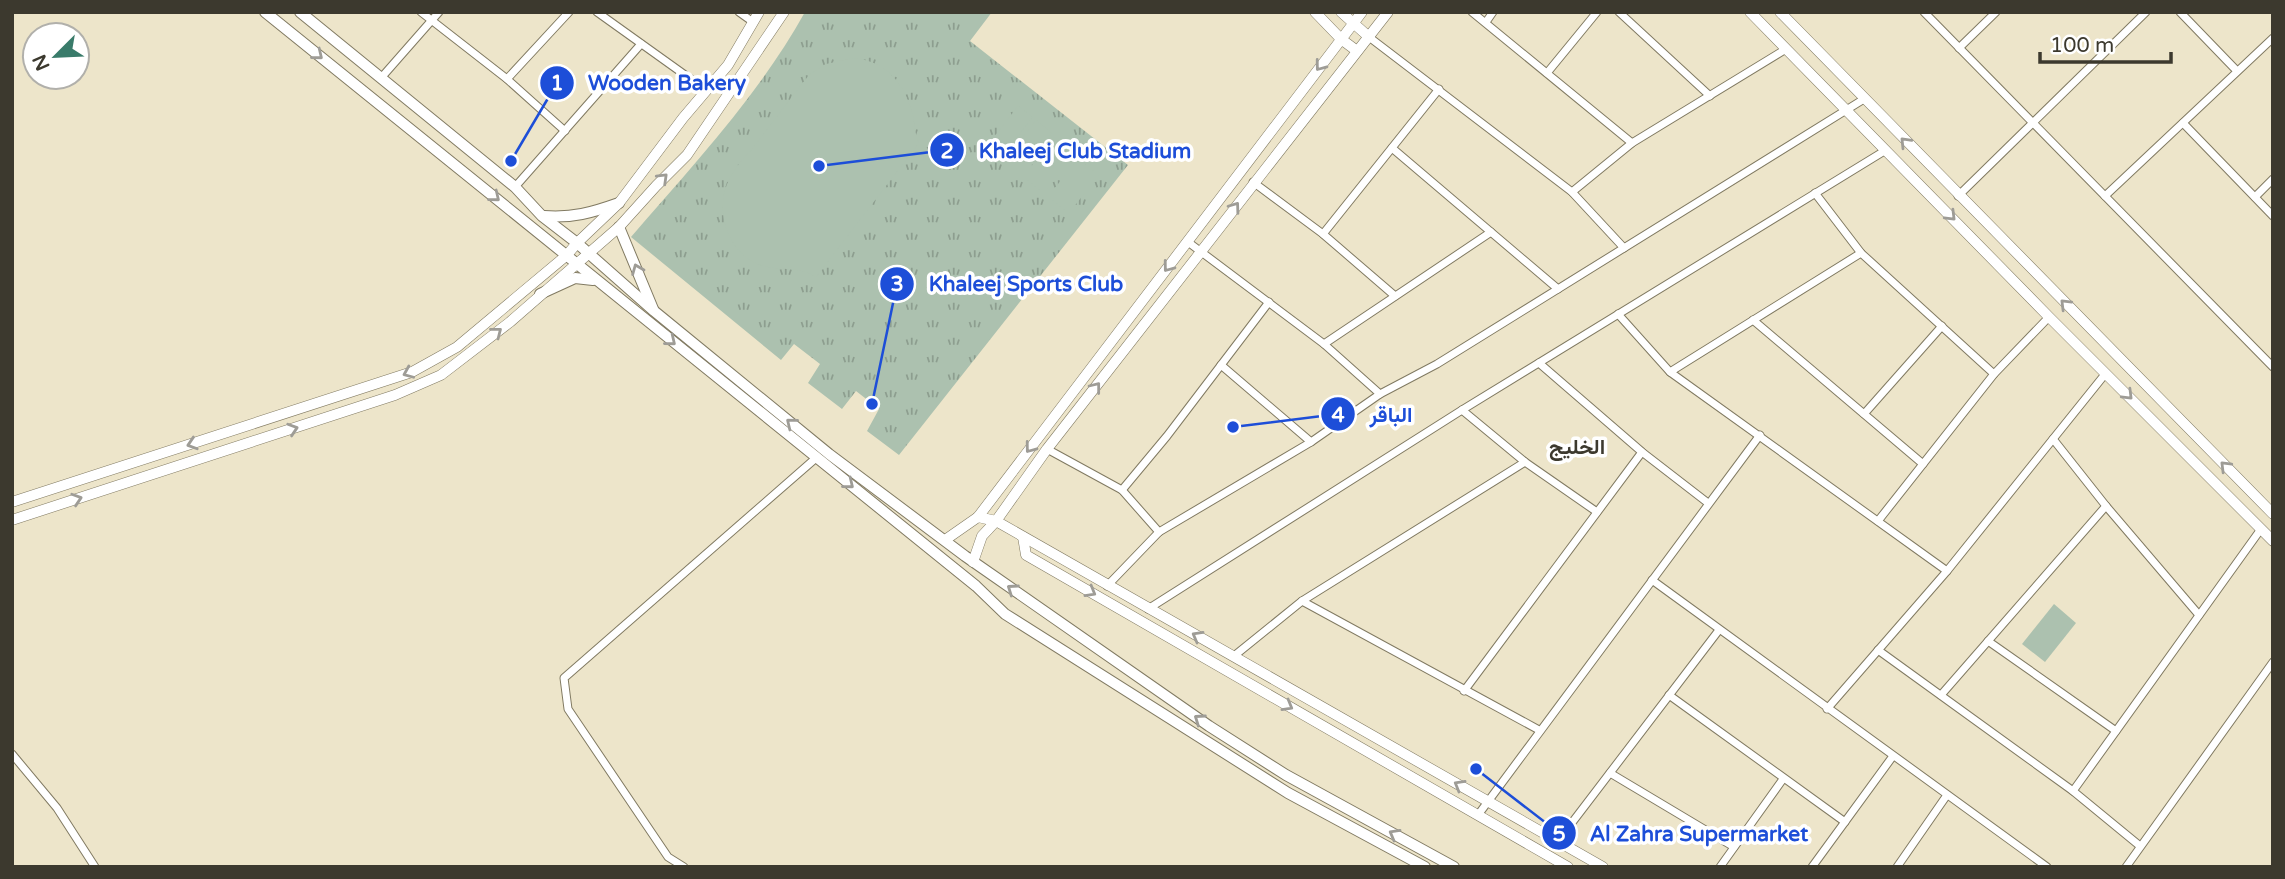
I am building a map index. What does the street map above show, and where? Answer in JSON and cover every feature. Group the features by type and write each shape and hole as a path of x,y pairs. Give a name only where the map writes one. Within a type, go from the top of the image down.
{"main road":[{"path":"265,12 976,586 1005,614 1288,793 1424,867"},
{"path":"300,12 515,187 542,216 654,311 890,502 1209,726 1286,775 1454,867"},
{"path":"542,216 568,218 619,203"},
{"path":"619,227 654,311"},
{"path":"540,294 575,278 598,282"}],"street":[{"path":"421,12 507,79 565,131"},
{"path":"381,78 439,12"},
{"path":"507,79 569,12"},
{"path":"597,12 706,90"},
{"path":"12,520 396,396 441,375 510,322 540,294 572,259 577,243 619,203 728,65 756,17 738,12"},
{"path":"12,502 412,372 457,347 572,259 590,254 619,227 687,155 783,12"},
{"path":"1315,12 1357,51"},
{"path":"1341,12 1369,37 1572,192 1624,248"},
{"path":"946,540 978,517 1362,12"},
{"path":"974,562 982,536 996,521 1047,449 1388,12"},
{"path":"1472,12 1632,143"},
{"path":"1486,22 1493,12"},
{"path":"1548,73 1597,12"},
{"path":"1619,12 1710,96"},
{"path":"1750,12 2273,541"},
{"path":"1780,12 2273,514"},
{"path":"1924,12 2273,367"},
{"path":"1959,48 1996,12"},
{"path":"1958,196 2146,12"},
{"path":"2180,12 2237,71"},
{"path":"2105,196 2273,38"},
{"path":"515,187 641,44"},
{"path":"1572,192 1632,143 1786,49"},
{"path":"1323,234 1439,89"},
{"path":"1107,586 1159,532 1311,442 1380,394 1437,364 1864,99"},
{"path":"2183,122 2273,216"},
{"path":"1392,148 1558,289"},
{"path":"1148,609 1539,362 1886,150"},
{"path":"2255,197 2273,180"},
{"path":"1253,182 1323,234 1395,296"},
{"path":"1815,193 1861,253 1994,374"},
{"path":"1324,344 1491,232"},
{"path":"1188,242 1324,344 1380,394"},
{"path":"1670,372 1861,253"},
{"path":"1122,490 1167,436 1269,302"},
{"path":"1618,314 1670,372 1947,571"},
{"path":"1878,521 1994,374 2049,317"},
{"path":"1753,320 1923,464"},
{"path":"1864,414 1941,326"},
{"path":"1539,362 1642,452 1708,503"},
{"path":"1221,365 1311,442"},
{"path":"1827,709 1947,571 2106,373"},
{"path":"1462,410 1525,462 1597,512"},
{"path":"1478,815 1760,435"},
{"path":"2053,439 2199,615"},
{"path":"1047,449 1122,490 1159,532"},
{"path":"1464,691 1642,452"},
{"path":"684,867 668,857 568,709 564,678 816,458"},
{"path":"1234,656 1302,601 1525,462"},
{"path":"1941,695 2106,506"},
{"path":"978,517 996,521 1603,867"},
{"path":"2073,792 2261,529"},
{"path":"1023,537 1026,555 1568,867"},
{"path":"1652,580 2047,867"},
{"path":"1302,601 1539,730"},
{"path":"1558,841 1719,629"},
{"path":"1988,641 2116,731"},
{"path":"1878,650 2073,792 2140,846"},
{"path":"2126,867 2273,662"},
{"path":"1669,695 1844,822"},
{"path":"12,754 58,808 95,867"},
{"path":"1812,867 1893,756"},
{"path":"1610,773 1734,847"},
{"path":"1720,867 1783,779"},
{"path":"1897,867 1947,795"}],"green space":[{"path":"805,12 992,12 970,41 1128,165 899,455 867,431 879,409 856,391 842,409 808,383 820,364 794,344 781,360 631,237 746,101 787,43"},
{"path":"853,58 876,64 893,76 910,104 919,143 816,277 801,271 758,264 741,253 728,234 723,200 730,178 809,75 826,64"},
{"path":"1018,106 1033,117 1008,148 994,137"},
{"path":"1036,120 1052,133 1029,162 1013,150"},
{"path":"1053,138 1074,154 1044,193 1023,177"},
{"path":"1078,158 1099,175 1069,213 1048,197"},
{"path":"2054,604 2076,623 2045,662 2022,644"}],"place":[{"name":"Wooden Bakery","path":"511,161"},
{"name":"Khaleej Club Stadium","path":"819,166"},
{"name":"Khaleej Sports Club","path":"872,404"},
{"name":"الباقر","path":"1233,427"},
{"name":"Al Zahra Supermarket","path":"1476,769"}],"district":[{"name":"الخليج","path":"1577,447"}]}
